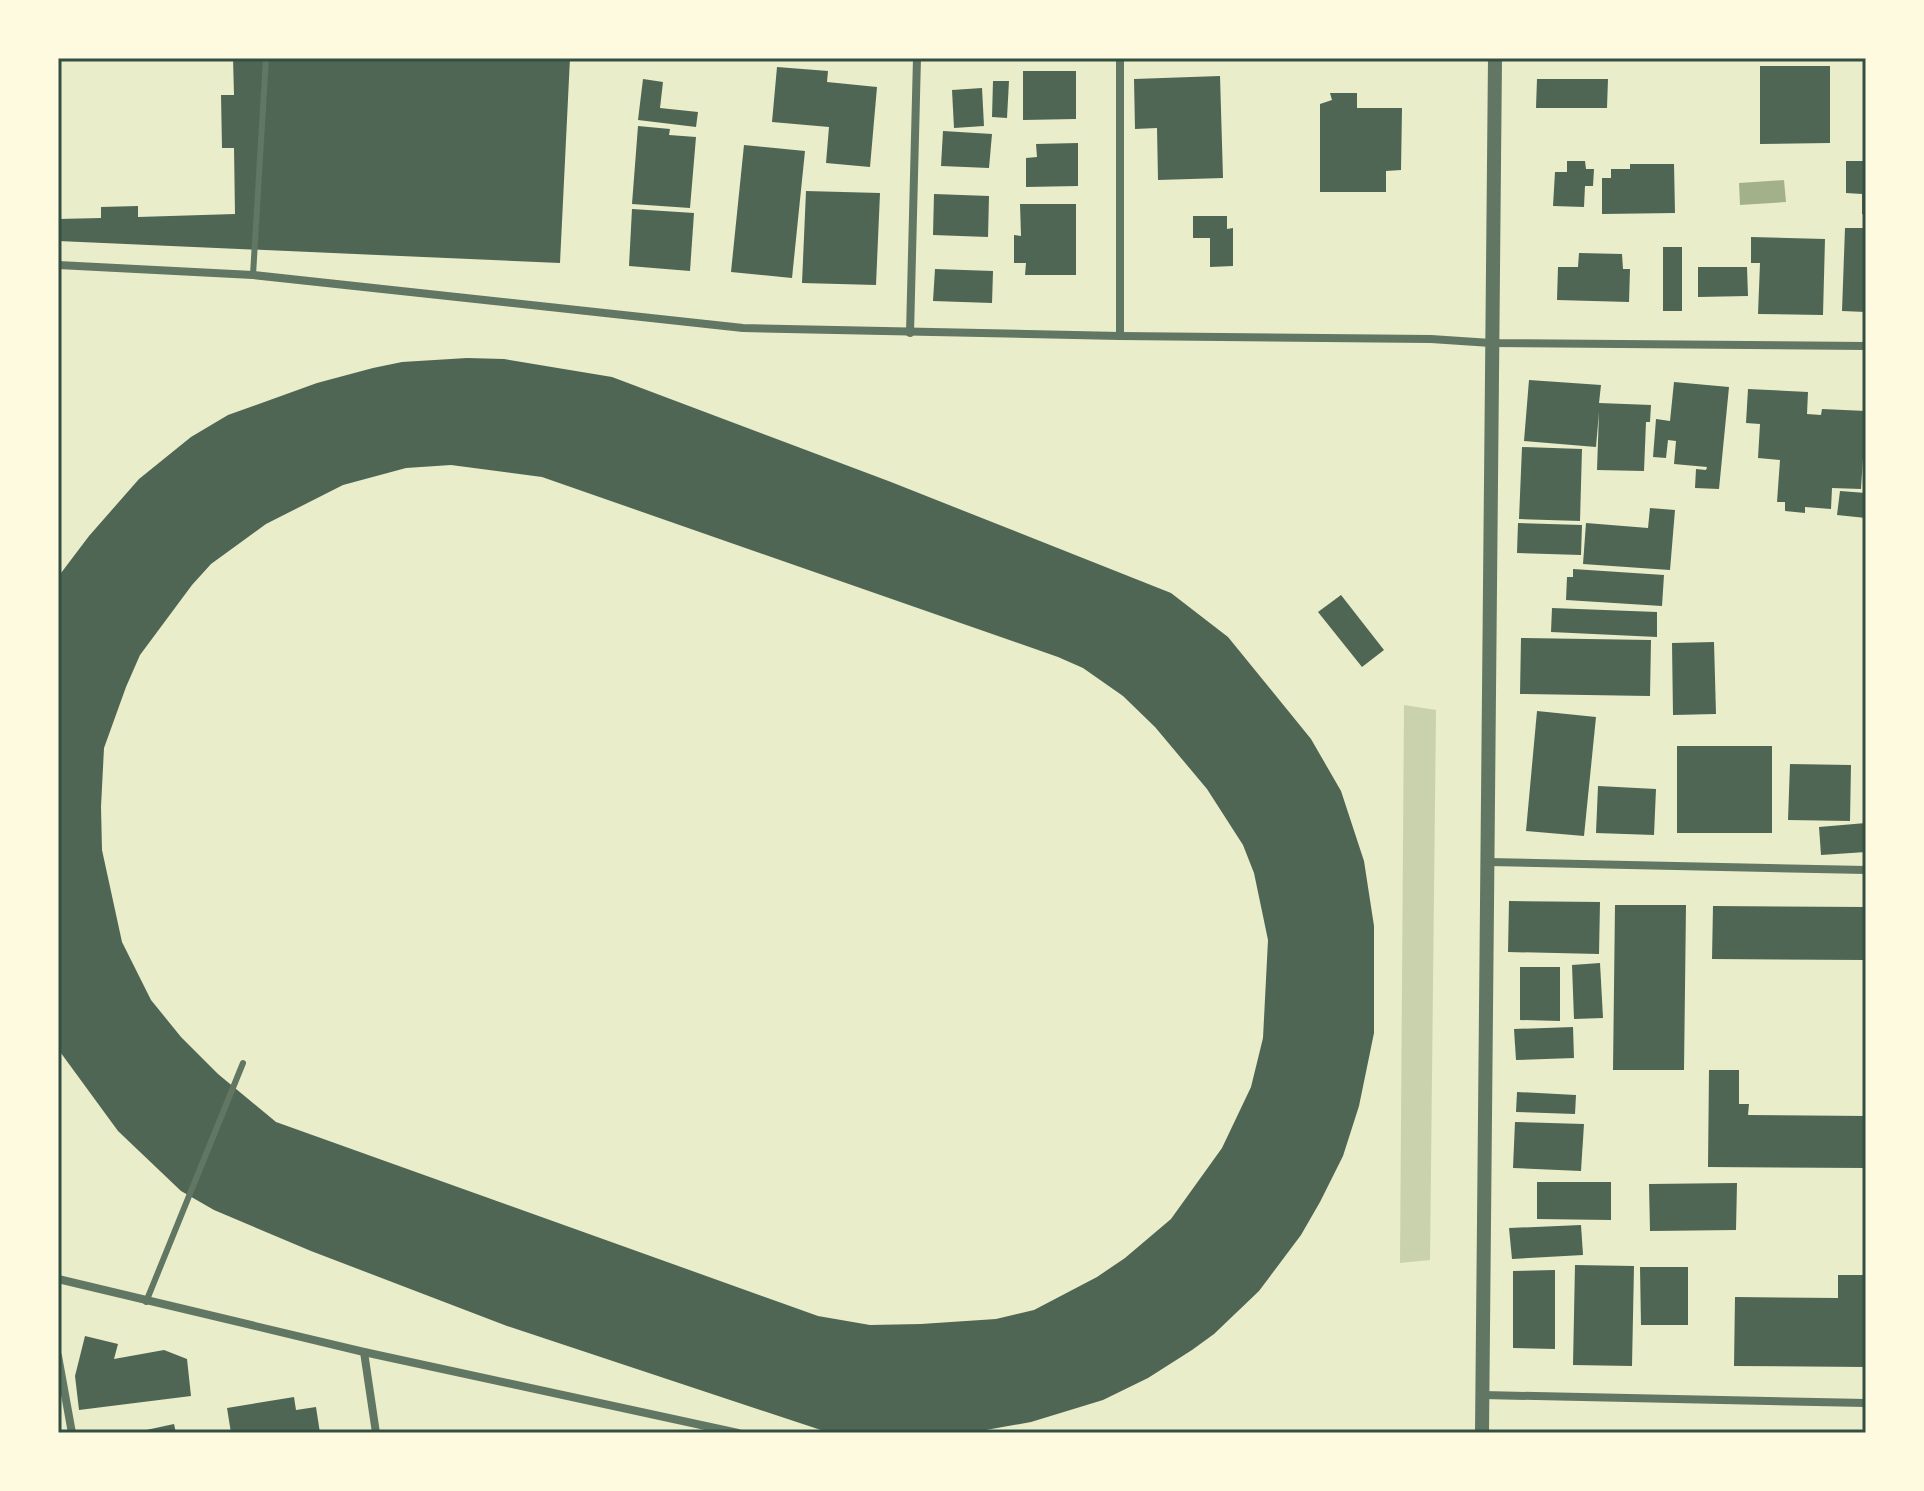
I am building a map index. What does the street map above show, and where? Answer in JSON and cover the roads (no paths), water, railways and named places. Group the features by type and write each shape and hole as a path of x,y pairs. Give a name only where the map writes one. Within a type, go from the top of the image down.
{"street":[{"path":"910,333 917,58"},
{"path":"1120,58 1120,336"},
{"path":"1482,1433 1495,58"},
{"path":"58,265 253,275 743,328 1431,339 1491,343 1866,346"},
{"path":"1489,862 1866,870"},
{"path":"58,1279 364,1352 738,1433"},
{"path":"364,1352 376,1433"},
{"path":"58,1356 72,1433"},
{"path":"1483,1395 1866,1403"}],"lane":[{"path":"253,275 266,58"},
{"path":"146,1302 243,1063"}]}
